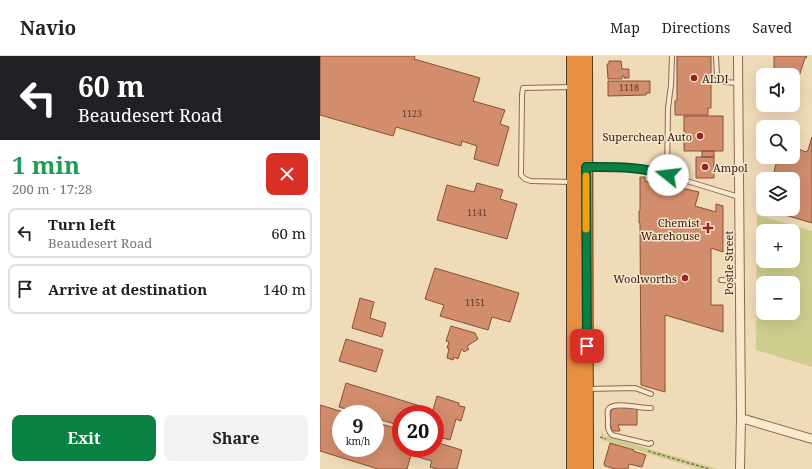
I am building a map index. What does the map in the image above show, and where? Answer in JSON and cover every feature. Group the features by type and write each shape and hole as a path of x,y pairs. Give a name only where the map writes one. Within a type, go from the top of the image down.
{"highway":[{"path":"574,56 574,469"},
{"path":"585,56 586,469"}],"street":[{"name":"Postle Street","path":"738,56 741,418 740,469"},
{"path":"741,418 812,439"}],"lane":[{"path":"668,175 668,108 672,85 672,56"},
{"path":"716,56 717,76 725,82 738,83"},
{"path":"574,87 523,88 521,174 525,179 574,182"},
{"path":"586,167 648,169 739,197"},
{"path":"721,280 739,280"},
{"path":"587,389 635,388 651,394"},
{"path":"651,408 631,406 610,407 608,410 608,430 612,434 636,442 651,443"}],"path":[{"path":"600,437 607,439"},
{"path":"644,450 709,469"}],"green space":[{"path":"757,216 788,224 757,224"},
{"path":"800,228 812,231 812,367 756,350 756,320 800,320 800,276 757,276 757,268 800,268"},
{"path":"601,430 605,436 718,469 700,469 602,440"}],"building":[{"path":"320,56 415,56 414,59 480,78 473,101 505,110 500,124 509,127 498,166 474,159 477,146 462,141 461,146 396,127 393,136 320,115"},
{"name":"ALDI","path":"677,56 711,56 711,108 708,108 708,115 675,115 675,101 677,100"},
{"path":"774,56 807,56 800,73 800,68 774,68"},
{"path":"609,61 621,61 622,69 629,69 629,78 624,78 624,76 622,76 622,79 608,79 607,64 609,64"},
{"path":"608,81 650,81 650,93 646,93 646,95 608,96"},
{"path":"684,116 723,116 723,151 684,151"},
{"path":"812,137 812,223 788,216 800,216 800,172 774,172 776,164 800,164 800,150 806,152"},
{"path":"702,151 714,151 714,157 702,157"},
{"path":"696,157 714,157 714,178 696,178"},
{"path":"640,177 645,177 645,181 676,190 677,187 699,192 695,206 716,212 716,204 723,206 723,252 711,248 711,305 723,305 723,332 665,315 665,392 641,385 639,223"},
{"path":"477,183 503,190 500,199 517,204 507,239 437,220 447,185 474,192"},
{"path":"435,268 519,293 510,322 492,317 488,330 440,316 444,305 425,299"},
{"path":"360,298 374,302 370,318 386,323 382,337 352,328"},
{"path":"451,326 475,333 478,339 467,346 469,349 464,352 462,349 458,359 454,357 453,360 447,358 449,348 447,348 449,342 446,341"},
{"path":"346,339 383,350 376,372 339,361"},
{"path":"346,383 417,405 392,405 392,423 384,421 384,405 340,405"},
{"path":"437,396 459,403 459,406 465,407 461,421 456,419 450,440 444,438 444,405 434,405"},
{"path":"320,405 332,409 332,455 320,451"},
{"path":"617,406 637,408 637,425 618,425 620,431 613,431 611,425 608,425 608,421 610,421 611,410 617,408"},
{"path":"384,425 392,427 392,457 410,457 407,469 378,469 339,457 384,457"},
{"path":"610,443 646,455 642,467 629,464 628,469 615,469 605,466 604,464"},
{"path":"444,445 462,450 457,469 437,469 430,467 432,461 418,457 444,457"}],"slow traffic":[{"path":"586,176 586,229"}],"place":[{"name":"ALDI","path":"694,78"},
{"name":"Supercheap Auto","path":"700,136"},
{"name":"Ampol","path":"705,167"},
{"name":"Chemist Warehouse","path":"708,228"},
{"name":"Woolworths","path":"685,278"}],"route":[{"path":"587,346 586,167 648,169 668,175"}]}
